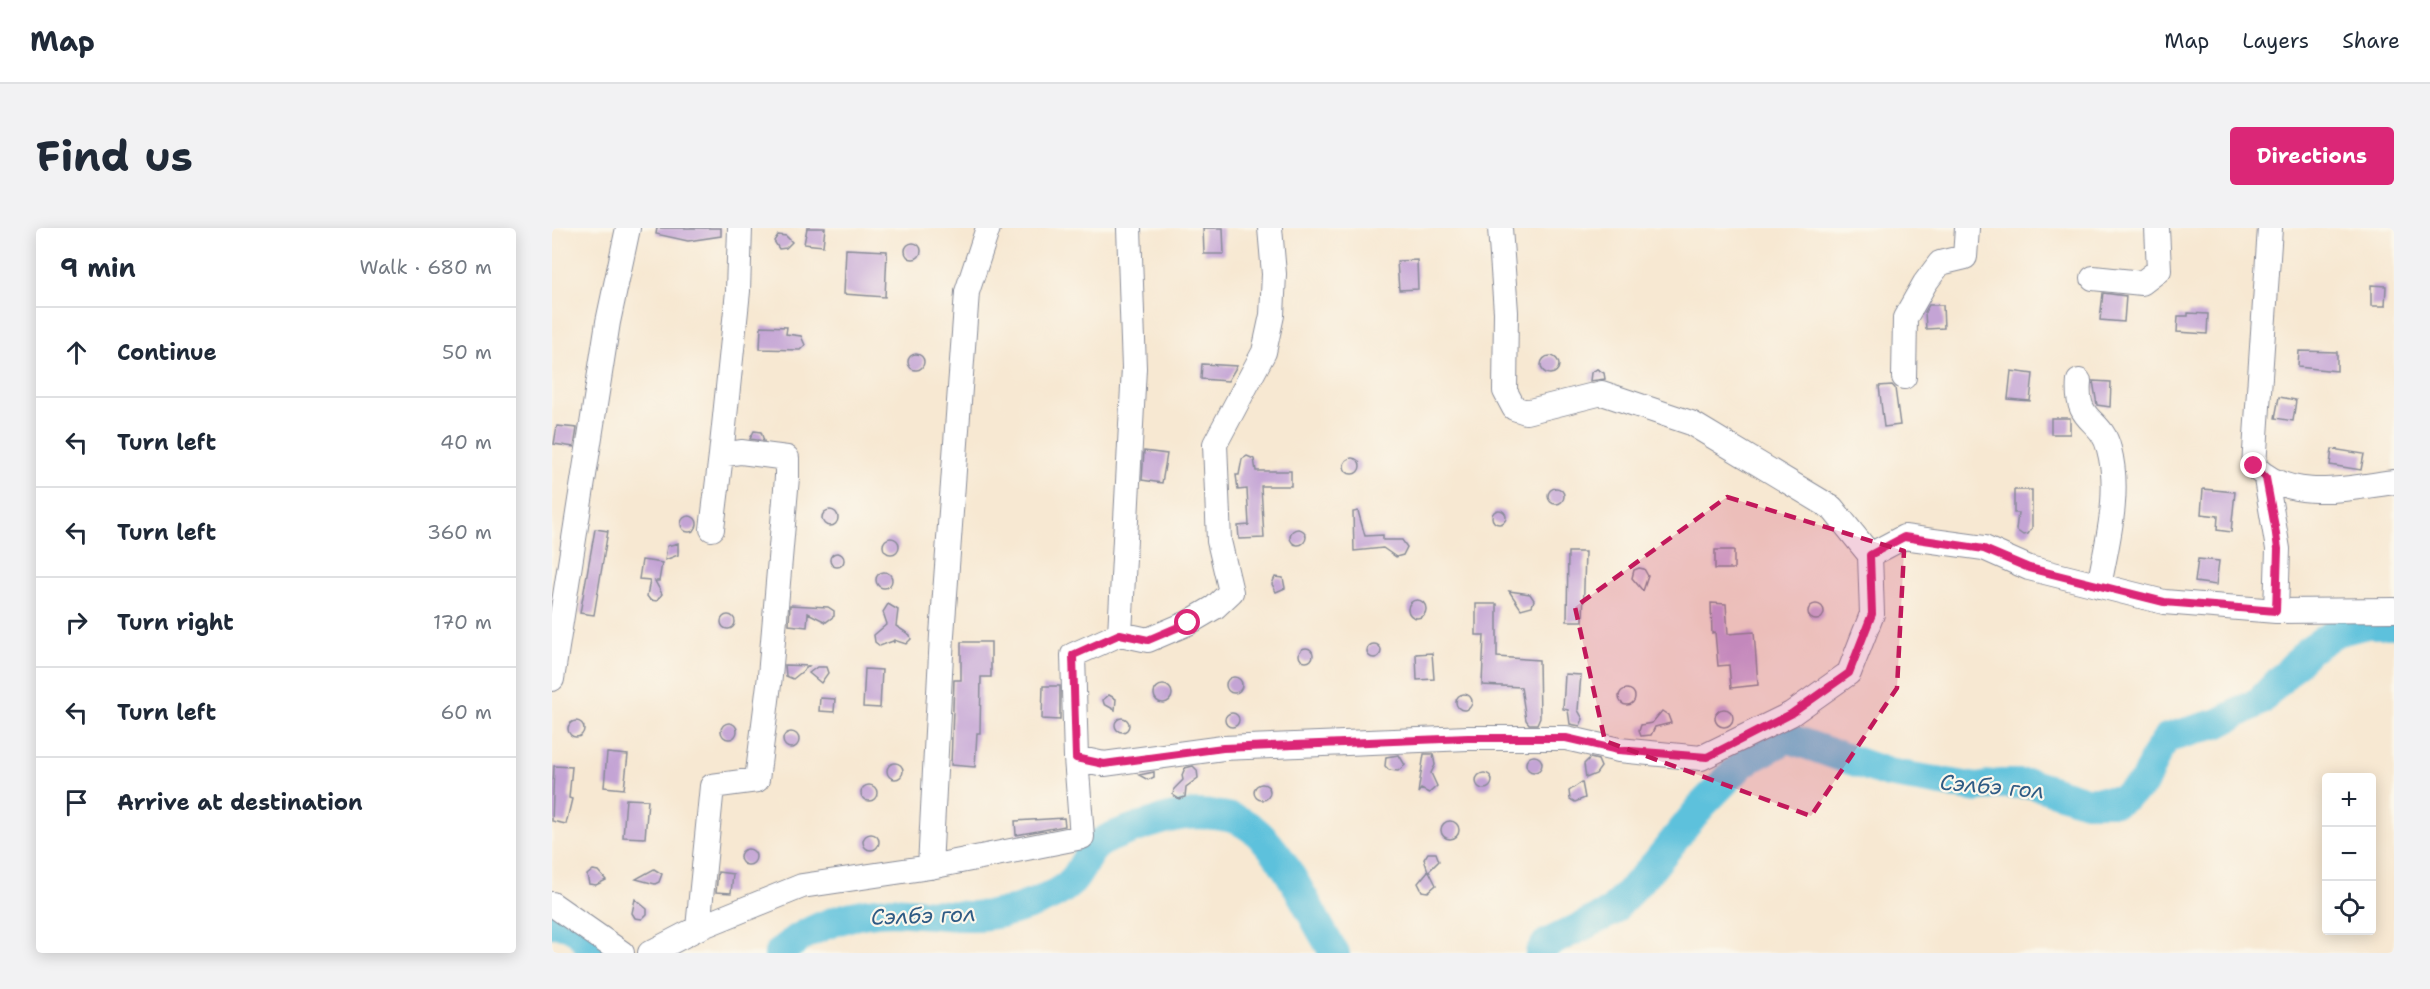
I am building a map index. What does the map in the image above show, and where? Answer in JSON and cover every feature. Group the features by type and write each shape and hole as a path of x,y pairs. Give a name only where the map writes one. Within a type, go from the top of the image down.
{"street":[{"path":"552,679 608,322 628,228"},
{"path":"712,529 738,291 740,228"},
{"path":"930,867 943,623 967,292 988,228"},
{"path":"1120,634 1134,368 1129,228"},
{"path":"650,953 698,928 802,886 930,867 1082,837 1076,758 1073,655 1120,634 1148,640 1188,623 1215,607 1231,592 1219,541 1215,444 1264,352 1272,315 1274,274 1270,228"},
{"path":"1076,758 1104,764 1223,748 1468,738 1566,738 1618,750 1707,757 1791,714 1849,673 1872,614 1870,555 1832,508 1691,423 1602,393 1526,412 1514,408 1505,391 1506,312 1500,228"},
{"path":"1904,377 1905,318 1925,282 1940,263 1965,257 1967,228"},
{"path":"2093,278 2142,283 2159,270 2157,228"},
{"path":"2270,228 2254,466 2266,478 2320,492 2394,482"},
{"path":"2079,381 2078,397 2085,417 2097,425 2109,448 2112,482 2111,526 2099,586"},
{"path":"698,928 712,786 757,780 770,676 787,477 787,458 741,452 721,455"},
{"path":"2266,478 2278,549 2276,611"},
{"path":"1870,555 1904,537 1984,549 2029,568 2164,602 2276,611 2394,610"},
{"path":"552,904 622,953"}],"highlighted area":[{"path":"1727,497 1904,551 1897,688 1811,816 1605,741 1575,607"}],"building":[{"path":"657,228 721,228 721,236 688,241 656,234"},
{"path":"807,228 825,228 823,246 804,244"},
{"path":"1203,228 1223,228 1224,254 1204,254"},
{"path":"778,235 786,236 792,242 786,248 779,249 774,241"},
{"path":"913,243 921,251 913,259 905,251"},
{"path":"846,249 887,251 885,297 844,294"},
{"path":"1417,260 1418,289 1399,290 1397,261"},
{"path":"2371,285 2386,286 2385,306 2371,306"},
{"path":"2103,293 2126,296 2124,322 2100,320"},
{"path":"1929,305 1943,305 1944,328 1926,329 1925,312"},
{"path":"2188,313 2208,314 2207,334 2177,332 2178,316 2188,316"},
{"path":"761,326 787,327 786,334 801,336 805,345 800,350 760,349"},
{"path":"2299,351 2337,352 2337,371 2298,367"},
{"path":"916,354 924,362 916,370 908,362"},
{"path":"1546,356 1554,356 1559,361 1557,372 1546,374 1541,369 1541,361"},
{"path":"1202,364 1237,366 1228,381 1201,379"},
{"path":"1597,369 1604,373 1605,379 1590,381 1591,373"},
{"path":"2011,371 2033,374 2030,401 2008,399"},
{"path":"2093,381 2111,382 2110,407 2097,405"},
{"path":"1892,385 1895,388 1900,425 1884,427 1879,386"},
{"path":"2279,397 2296,400 2293,421 2275,418"},
{"path":"2051,418 2070,418 2070,434 2051,434"},
{"path":"557,426 577,428 574,447 554,444"},
{"path":"754,431 761,432 764,441 750,439"},
{"path":"2332,449 2364,454 2361,470 2330,465"},
{"path":"1144,451 1167,454 1162,483 1142,480"},
{"path":"1247,456 1254,459 1256,471 1291,471 1291,486 1261,486 1264,538 1239,539 1238,526 1249,525 1247,489 1238,490 1236,475 1239,475 1242,459"},
{"path":"1352,458 1358,460 1360,466 1358,472 1352,474 1346,472 1344,466 1346,460"},
{"path":"1556,488 1562,490 1564,496 1562,502 1556,504 1550,502 1548,496 1550,490"},
{"path":"2203,489 2235,492 2231,532 2217,530 2218,516 2201,514"},
{"path":"2014,490 2032,490 2032,528 2028,534 2023,535 2016,530 2018,513 2014,513"},
{"path":"830,510 838,518 830,526 822,518"},
{"path":"1496,510 1502,510 1506,517 1502,524 1496,524 1492,520 1492,514"},
{"path":"1358,511 1365,536 1383,535 1383,540 1402,540 1407,547 1403,555 1396,557 1383,548 1354,551 1353,512"},
{"path":"689,516 697,524 689,532 681,524"},
{"path":"595,529 608,531 594,615 580,613"},
{"path":"1295,529 1301,529 1306,537 1304,543 1295,545 1290,540 1290,534"},
{"path":"891,538 899,546 891,554 883,546"},
{"path":"678,543 678,555 665,560 667,546"},
{"path":"1715,550 1734,550 1734,569 1715,569"},
{"path":"1568,552 1585,552 1583,621 1567,621"},
{"path":"834,553 840,553 844,560 840,567 834,567 830,563 830,557"},
{"path":"2198,559 2219,561 2216,585 2195,582"},
{"path":"642,560 662,563 659,581 655,581 662,594 657,601 650,600 647,596 650,580 639,579"},
{"path":"1644,569 1648,576 1643,591 1632,578 1634,570"},
{"path":"884,572 892,580 884,588 876,580"},
{"path":"1275,577 1283,578 1285,588 1276,592 1272,584"},
{"path":"1509,591 1530,594 1534,600 1532,606 1521,609"},
{"path":"1417,600 1423,603 1426,609 1423,615 1417,618 1411,615 1408,609 1411,603"},
{"path":"1711,603 1726,604 1728,634 1754,632 1758,685 1731,688 1729,665 1718,666 1715,632 1712,633"},
{"path":"888,604 898,610 896,626 910,635 911,639 906,644 894,640 894,643 893,641 880,646 875,642 874,635 887,624 883,612"},
{"path":"1476,604 1497,604 1497,657 1539,660 1540,717 1537,724 1529,724 1526,720 1521,687 1482,685 1484,635 1476,635"},
{"path":"1816,604 1824,612 1816,620 1808,612"},
{"path":"790,605 828,607 834,611 834,616 826,622 808,613 807,627 789,625"},
{"path":"725,615 731,615 735,622 731,629 725,629 721,625 721,619"},
{"path":"961,642 991,642 991,677 981,677 980,733 977,733 975,767 951,765 954,680 961,680"},
{"path":"1371,644 1377,644 1381,651 1377,658 1371,658 1367,654 1367,648"},
{"path":"1303,648 1309,648 1313,655 1309,662 1303,662 1299,658 1299,652"},
{"path":"1432,653 1434,679 1417,680 1416,654"},
{"path":"785,665 809,666 793,679 786,676"},
{"path":"817,667 826,667 828,673 821,683 809,673"},
{"path":"865,669 882,670 880,708 863,707"},
{"path":"1565,674 1581,675 1578,710 1583,719 1580,726 1570,724 1568,710 1563,709"},
{"path":"1231,677 1237,677 1242,685 1240,691 1231,693 1226,688 1226,682"},
{"path":"1163,685 1169,688 1172,694 1169,700 1163,703 1157,700 1154,694 1157,688"},
{"path":"1043,686 1060,686 1060,720 1042,719"},
{"path":"1627,689 1633,691 1635,697 1633,703 1627,705 1621,703 1619,697 1621,691"},
{"path":"1464,694 1472,702 1464,710 1456,702"},
{"path":"1109,695 1116,699 1115,710 1104,704 1103,700"},
{"path":"820,698 835,699 834,712 819,711"},
{"path":"1724,709 1730,712 1733,718 1730,724 1724,727 1718,724 1715,718 1718,712"},
{"path":"1662,711 1668,715 1671,723 1655,727 1651,735 1641,736 1639,731 1641,725 1652,723"},
{"path":"1229,713 1235,713 1239,720 1235,727 1229,727 1225,723 1225,717"},
{"path":"1119,718 1125,718 1129,725 1125,732 1119,732 1115,728 1115,722"},
{"path":"576,721 584,729 576,737 568,729"},
{"path":"729,723 737,731 729,739 721,731"},
{"path":"791,732 799,740 791,748 783,740"},
{"path":"607,753 628,755 624,789 604,787"},
{"path":"1424,754 1433,754 1435,765 1431,773 1437,786 1429,793 1421,789 1418,793"},
{"path":"1399,755 1405,765 1398,771 1389,770 1385,766 1386,757"},
{"path":"1531,756 1537,756 1542,764 1540,770 1531,772 1526,767 1526,761"},
{"path":"1590,758 1598,760 1601,767 1596,774 1586,778 1584,764"},
{"path":"895,763 903,771 895,779 887,771"},
{"path":"554,766 572,767 569,798 572,799 566,824 552,821"},
{"path":"1193,766 1197,770 1198,778 1186,787 1185,797 1179,799 1173,795 1174,789 1183,780 1182,775 1185,768"},
{"path":"1154,772 1154,777 1148,780 1139,775"},
{"path":"1484,773 1490,775 1492,781 1490,787 1484,789 1478,787 1476,781 1478,775"},
{"path":"1582,782 1585,798 1575,802 1570,799 1569,791"},
{"path":"1262,784 1268,786 1270,792 1268,798 1262,800 1256,798 1254,792 1256,786"},
{"path":"869,785 877,793 869,801 861,793"},
{"path":"626,799 648,800 645,838 623,837"},
{"path":"1064,818 1065,826 1016,835 1015,821"},
{"path":"1446,821 1454,821 1459,826 1457,837 1446,839 1441,834 1441,826"},
{"path":"871,834 879,842 871,850 863,842"},
{"path":"748,849 756,857 748,865 740,857"},
{"path":"1428,853 1436,853 1439,861 1429,871 1436,885 1428,892 1422,891 1418,883 1428,871 1424,859"},
{"path":"654,869 662,874 659,882 655,884 636,879"},
{"path":"593,870 598,871 606,880 596,885 589,884 587,875"},
{"path":"718,872 733,874 731,893 716,892"},
{"path":"635,899 647,909 647,914 642,919 635,918 632,913"}],"waterway":[{"name":"Сэлбэ гол","path":"1540,953 1546,944 1611,912 1655,864 1703,804 1744,762 1788,738 1888,773 1977,788 2000,784 2032,784 2086,801 2119,801 2143,784 2157,753 2167,738 2219,723 2260,701 2309,650 2336,632 2367,624 2394,624"},
{"name":"Сэлбэ гол","path":"779,953 822,926 855,916 890,911 974,916 1022,908 1062,890 1074,879 1090,853 1103,841 1154,822 1197,814 1232,818 1249,826 1265,840 1291,876 1335,953"},
{"path":"552,923 572,927 580,933 596,953"}],"route":[{"path":"1188,623 1148,640 1120,634 1073,655 1076,758 1104,764 1223,748 1468,738 1566,738 1618,750 1701,758 1791,714 1849,673 1872,614 1870,555 1904,537 1984,549 2029,568 2164,602 2276,611 2278,549 2275,527 2266,478 2254,466"}]}
